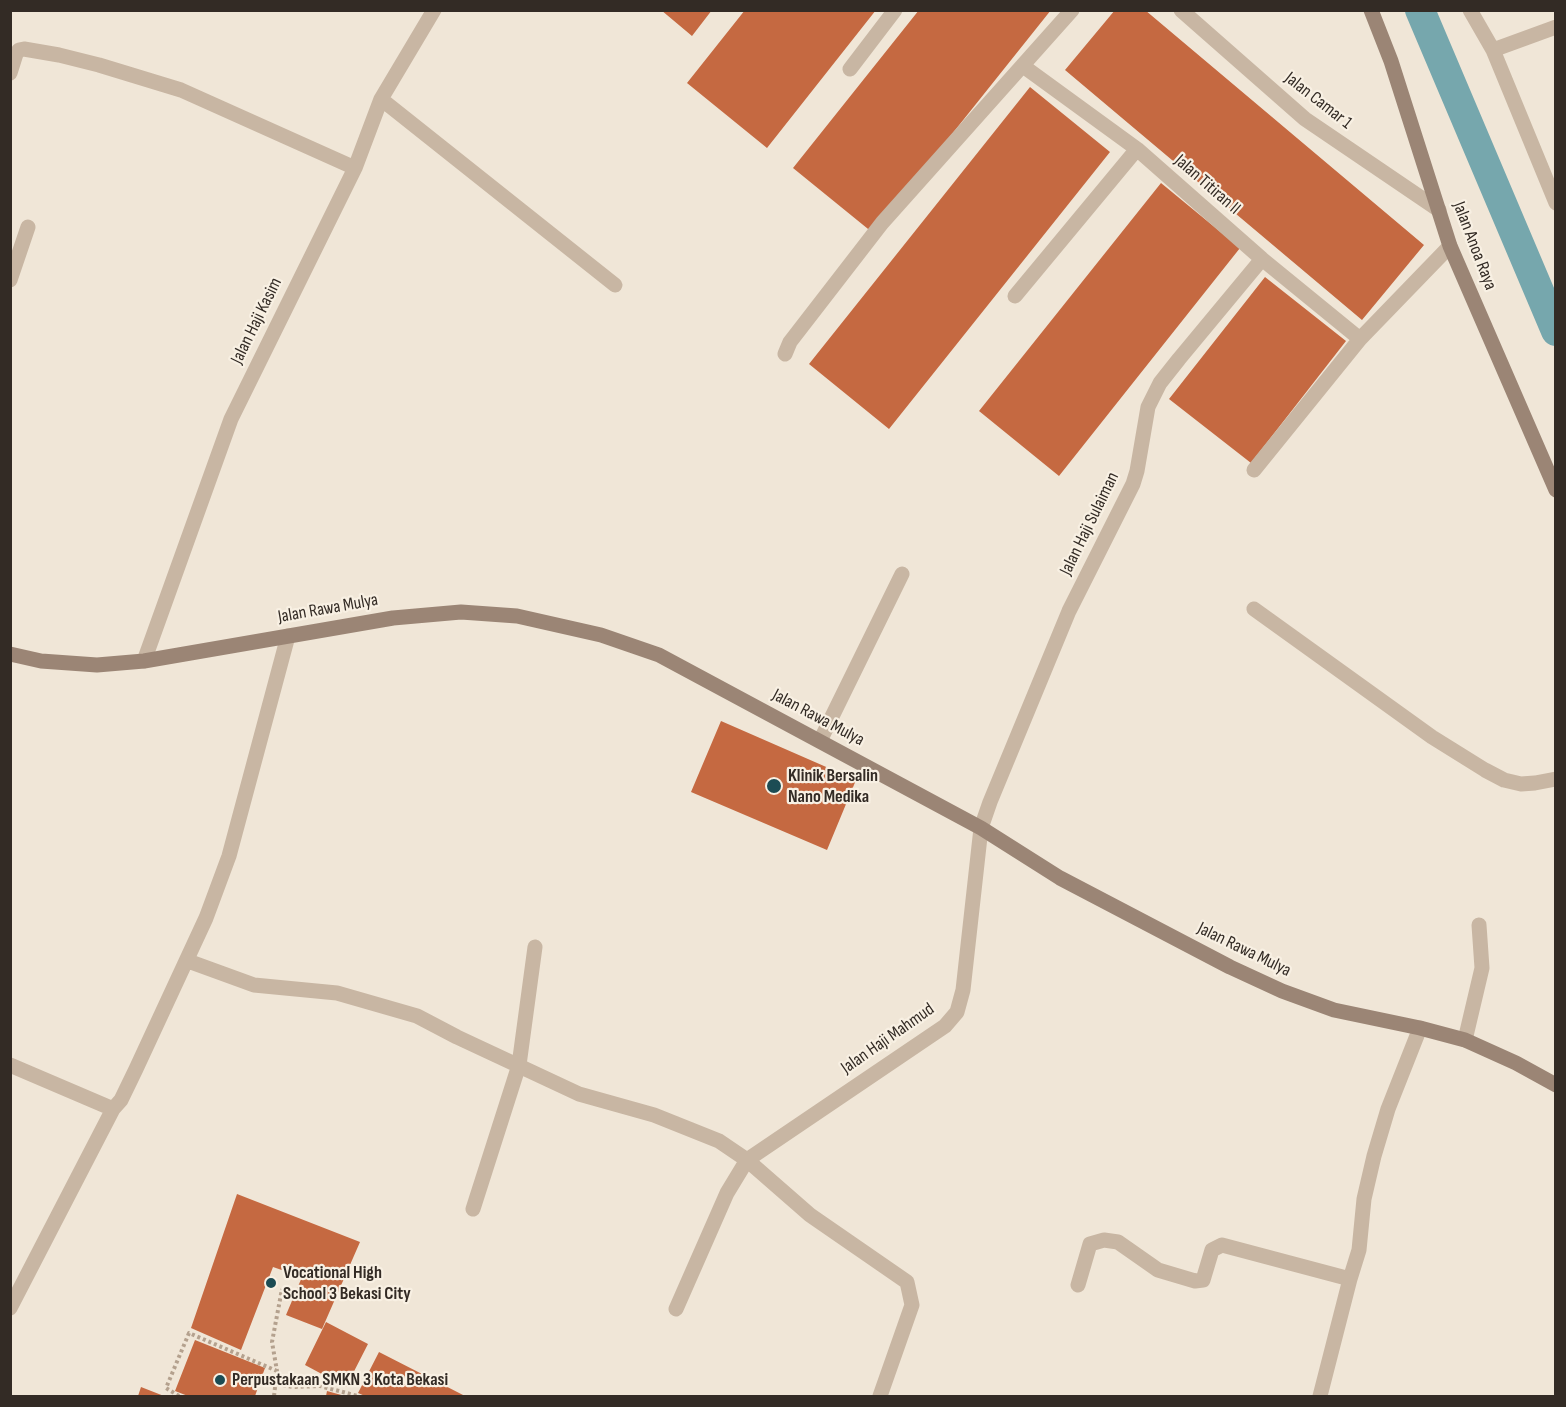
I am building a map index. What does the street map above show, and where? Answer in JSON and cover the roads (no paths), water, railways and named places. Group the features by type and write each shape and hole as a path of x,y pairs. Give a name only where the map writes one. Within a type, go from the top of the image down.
{"main road":[{"name":"Jalan Anoa Raya","path":"1371,10 1391,61 1450,246 1556,490"},
{"name":"Jalan Rawa Mulya","path":"10,654 41,661 97,665 144,661 404,617 461,612 517,616 601,635 659,655 981,828 1060,878 1230,967 1282,991 1334,1010 1465,1040 1516,1062 1556,1085"}],"street":[{"name":"Jalan Haji Kasim","path":"144,661 231,419 355,168 381,99 434,10"},
{"path":"850,69 896,10"},
{"path":"785,354 790,342 882,222 1072,10"},
{"name":"Jalan Camar 1","path":"1181,10 1305,119 1439,210"},
{"path":"1470,10 1493,50 1556,203"},
{"path":"1493,50 1556,27"},
{"path":"10,73 16,54 19,50 24,49 99,65 180,90 355,168"},
{"name":"Jalan Titiran II","path":"1023,66 1137,150 1262,259 1360,339"},
{"path":"381,99 615,285"},
{"path":"1015,296 1137,150"},
{"path":"10,280 28,227"},
{"path":"1254,470 1360,339 1450,246"},
{"name":"Jalan Haji Sulaiman","path":"981,828 1070,611 1133,484 1148,407 1153,395 1179,359 1262,259"},
{"path":"820,741 902,574"},
{"path":"1254,609 1432,737 1485,770 1504,780 1521,784 1556,779"},
{"path":"10,1308 113,1109 121,1100 188,961 229,856 288,636"},
{"name":"Jalan Haji Mahmud","path":"747,1160 945,1026 957,1012 963,990 981,828"},
{"path":"1465,1040 1482,968 1479,925"},
{"path":"473,1209 519,1065 535,947"},
{"path":"188,961 254,985 337,993 406,1013 579,1094 654,1115 719,1141 747,1160 810,1215 907,1282 912,1305 880,1396"},
{"path":"1320,1396 1359,1250 1364,1199 1374,1156 1388,1109 1420,1028"},
{"path":"10,1065 113,1109"},
{"path":"676,1309 727,1193 747,1160"},
{"path":"1078,1285 1090,1245 1104,1240 1118,1242 1158,1270 1195,1281 1203,1280 1212,1250 1222,1245 1350,1279"}],"waterway":[{"path":"1420,10 1556,331"}],"place":[{"name":"Klinik Bersalin Nano Medika","path":"774,786"},
{"name":"Vocational High School 3 Bekasi City","path":"271,1283"},
{"name":"Perpustakaan SMKN 3 Kota Bekasi","path":"220,1380"}]}
